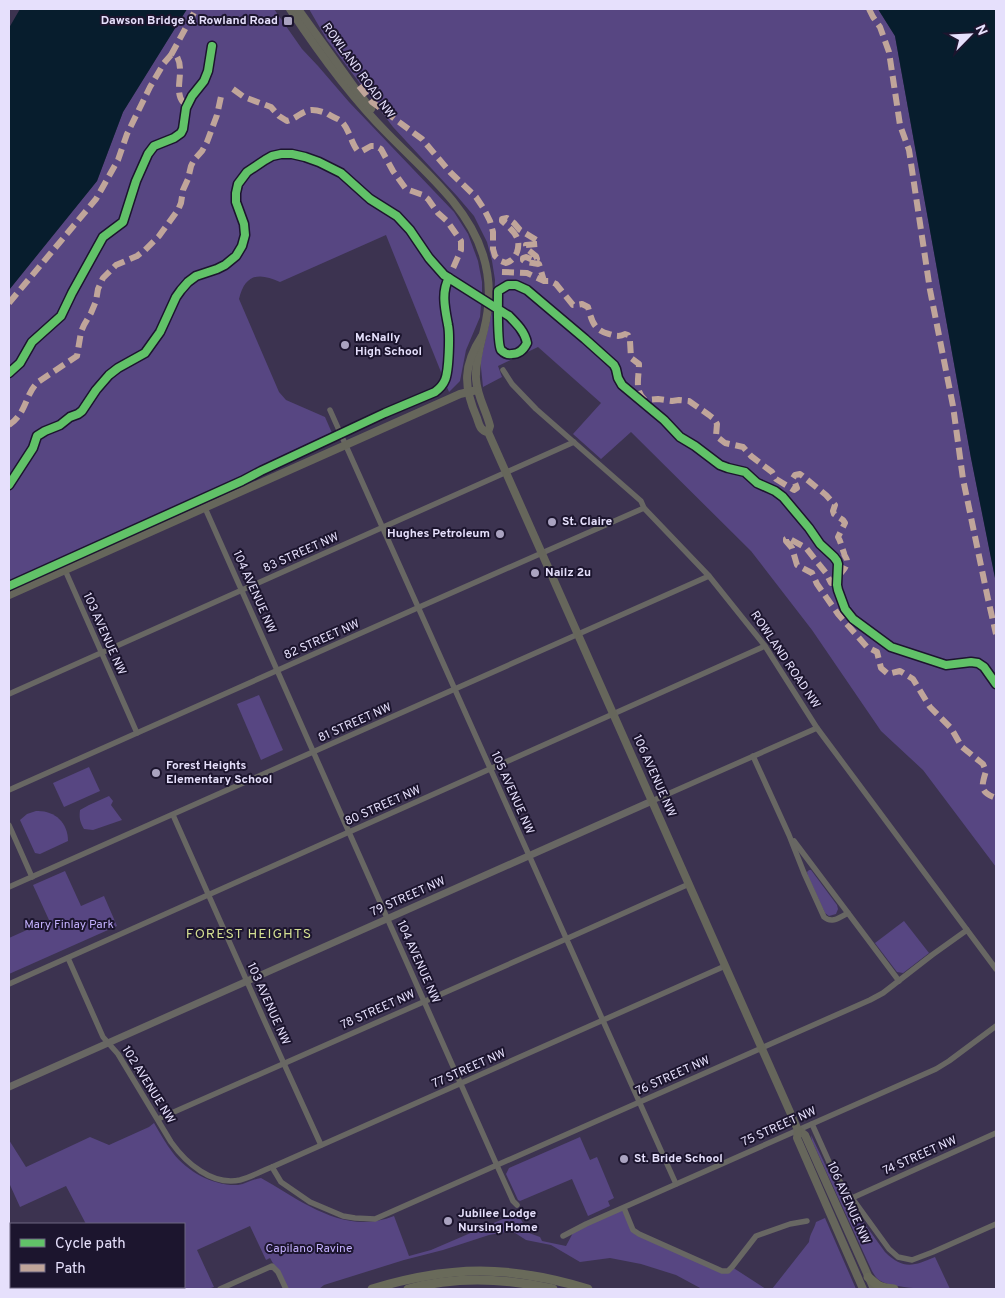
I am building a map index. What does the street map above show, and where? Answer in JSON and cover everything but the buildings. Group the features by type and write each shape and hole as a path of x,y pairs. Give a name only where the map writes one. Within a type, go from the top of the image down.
{"main road":[{"name":"ROWLAND ROAD NW","path":"290,9 338,77 388,135 401,146"},
{"name":"ROWLAND ROAD NW","path":"298,9 357,91 401,146 461,212 473,229 486,268 489,294 486,324 477,358 477,390"},
{"name":"ROWLAND ROAD NW","path":"467,392 467,376 470,361 475,347 482,336"},
{"path":"9,595 346,445 467,392 477,390"},
{"name":"106 AVENUE NW","path":"477,390 490,426 488,432 506,473 798,1130 805,1135 874,1289"},
{"name":"106 AVENUE NW","path":"467,392 481,429 488,432"},
{"name":"106 AVENUE NW","path":"798,1130 797,1138 863,1289"},
{"path":"372,1289 425,1276 476,1270 524,1274 588,1289"},
{"path":"868,1277 884,1289 894,1289"},
{"path":"408,1289 451,1282 482,1280 510,1282 553,1289"}],"street":[{"name":"ROWLAND ROAD NW","path":"503,370 512,384 536,409 641,501 644,508 709,576 765,646 818,728 996,969"},
{"name":"105 AVENUE NW","path":"330,410 676,1184"},
{"name":"83 STREET NW","path":"9,694 574,442"},
{"name":"104 AVENUE NW","path":"205,508 516,1205"},
{"name":"82 STREET NW","path":"9,790 644,508"},
{"name":"103 AVENUE NW","path":"65,570 137,733"},
{"name":"81 STREET NW","path":"9,888 709,576"},
{"name":"80 STREET NW","path":"9,984 765,646"},
{"name":"79 STREET NW","path":"9,1086 818,728"},
{"path":"753,756 790,835 804,873 824,917 828,920 833,920 848,913"},
{"name":"103 AVENUE NW","path":"173,815 321,1145"},
{"path":"9,825 32,877"},
{"path":"790,835 899,981"},
{"name":"78 STREET NW","path":"158,1119 689,884"},
{"name":"76 STREET NW","path":"272,1167 280,1182 310,1202 343,1216 375,1219 870,1000 884,993 967,930"},
{"name":"102 AVENUE NW","path":"68,958 103,1037 118,1054 171,1142 182,1156 202,1171 218,1179"},
{"name":"77 STREET NW","path":"218,1179 240,1180 272,1167 725,966"},
{"name":"75 STREET NW","path":"563,1236 936,1069 950,1061 996,1026"},
{"name":"106 AVENUE NW","path":"812,1124 834,1173 895,1255 912,1260 996,1224"},
{"name":"74 STREET NW","path":"852,1198 996,1133"},
{"path":"624,1208 633,1230 639,1234 722,1271 728,1271 756,1236 790,1224 807,1221"},
{"path":"220,1289 272,1266 278,1272 286,1289"},
{"path":"9,1274 10,1282"}],"green space":[{"path":"187,9 274,9 302,49 349,102 454,212 468,234 478,261 482,282 480,317 466,350 460,381 449,392 386,235 280,282 266,277 254,277 245,284 239,299 279,392 286,400 325,417 332,433 331,442 9,587 9,290 97,181 123,112"},
{"path":"309,9 878,9 895,36 971,458 996,583 996,867 923,770 881,731 812,630 751,551 631,432 601,459 573,434 601,403 538,347 498,366 502,377 483,387 481,359 494,303 495,280 487,242 474,216 393,127 327,40"},
{"path":"259,695 283,750 261,760 237,704"},
{"path":"89,767 100,791 64,807 53,783"},
{"path":"109,796 113,801 111,805 122,820 93,830 84,829 80,820 80,810"},
{"path":"36,811 49,813 59,819 66,828 68,841 40,854 35,853 20,820 27,814"},
{"path":"811,870 837,905 836,914 829,916 825,913 808,876 807,872"},
{"name":"Mary Finlay Park","path":"65,871 81,906 104,896 117,926 9,974 9,938 49,920 33,885"},
{"path":"904,921 929,953 903,973 897,972 875,943"},
{"name":"Capilano Ravine","path":"154,1123 179,1160 194,1172 210,1180 229,1185 238,1185 261,1178 308,1205 341,1219 358,1222 376,1221 394,1216 409,1256 431,1250 517,1213 529,1233 540,1237 542,1241 566,1246 575,1229 624,1208 633,1230 722,1271 732,1267 766,1289 702,1289 676,1275 641,1264 610,1258 580,1262 551,1245 526,1240 512,1231 489,1235 404,1260 324,1285 319,1289 288,1289 270,1258 266,1260 250,1226 197,1250 214,1287 208,1289 25,1289 185,1288 185,1223 85,1223 66,1186 20,1207 9,1185 9,1140 26,1167 90,1137 109,1145"},
{"path":"811,1135 832,1179 885,1252 897,1262 909,1265 921,1263 935,1257 950,1289 903,1287 885,1283 877,1278 872,1271 812,1141"},
{"path":"580,1137 590,1160 597,1157 614,1198 608,1201 610,1206 588,1216 572,1179 520,1201 518,1200 506,1174 509,1168"},
{"path":"825,1218 856,1289 772,1289 809,1242 816,1222"}],"water":[{"path":"20,9 187,9 123,112 97,181 9,290 9,28"},
{"path":"878,9 996,9 996,583 971,458 895,36"}],"marked path":[{"path":"171,55 196,9"},
{"path":"869,9 880,27 889,52 900,125 909,150 930,290 953,406 963,479 996,634"},
{"path":"9,303 96,199 118,160 127,134 150,87 171,55 176,55 179,61 180,97 183,102 188,102"},
{"path":"359,86 372,102 422,139 450,172 476,197 490,221 495,256 506,263 512,260 518,247 515,234 502,219 507,218 520,230 538,241 538,244 526,245 527,249 537,259 533,260 526,257 523,260 539,264 544,281"},
{"path":"233,89 244,97 271,107 279,116 287,121 309,110 328,114 342,122 357,150 362,151 371,146 381,149 406,189 423,195 428,199 461,241 461,250 447,282"},
{"path":"9,425 19,415 38,382 77,356 81,332 96,301 98,289 103,278 116,265 137,256 145,250 159,236 178,210 191,166 207,142 217,115 222,92"},
{"path":"502,272 527,273 544,281 550,281 556,284 573,305 582,304 588,307 592,321 597,328 615,336 628,335 631,358 639,364 639,392 645,400 689,401 714,419 717,424 716,436 725,443 743,447 751,456 772,472 776,479 794,490 797,488 793,478 795,475 800,474 826,495 835,505 834,514 845,523 838,537 847,563 838,576"},
{"path":"837,582 831,583 826,573 806,548 788,538 786,539 792,548 797,565 812,573 817,584 838,614 867,647 877,652 881,668 888,674 900,671 913,679 930,707 951,728 962,747 983,764 986,771 983,781 984,791 996,798"}],"cycle path":[{"path":"9,373 20,363 32,342 61,316 103,237 123,222 136,181 148,154 154,146 181,133 186,108 192,96 204,81 208,71 212,46"},
{"path":"9,485 33,448 37,436 60,425 82,411 109,375 145,353 160,332 176,297 188,282 196,276 225,265 236,256 242,246 245,235 244,224 236,202 238,184 247,172 272,156 292,154 319,162 341,173 370,199 397,216 444,275 509,316 523,332 527,343 517,353 506,354 503,352 499,340 498,322 498,312 498,304 498,291 508,285 516,285 527,290 614,365 622,385 664,420 680,437 720,465 745,472 757,483 783,497 820,544 837,561 838,590 845,609 853,619 891,647 946,665 978,663 984,667 996,684"},
{"path":"9,586 242,481 385,413 435,392 444,382 447,369 449,336 444,295 449,278"}],"place":[{"name":"Dawson Bridge & Rowland Road","path":"288,21"},
{"name":"McNally High School","path":"345,345"},
{"name":"St. Claire","path":"552,522"},
{"name":"Hughes Petroleum","path":"500,534"},
{"name":"Nailz 2u","path":"535,573"},
{"name":"Forest Heights Elementary School","path":"156,773"},
{"name":"St. Bride School","path":"624,1159"},
{"name":"Jubilee Lodge Nursing Home","path":"448,1221"}],"district":[{"name":"FOREST HEIGHTS","path":"249,934"}]}
